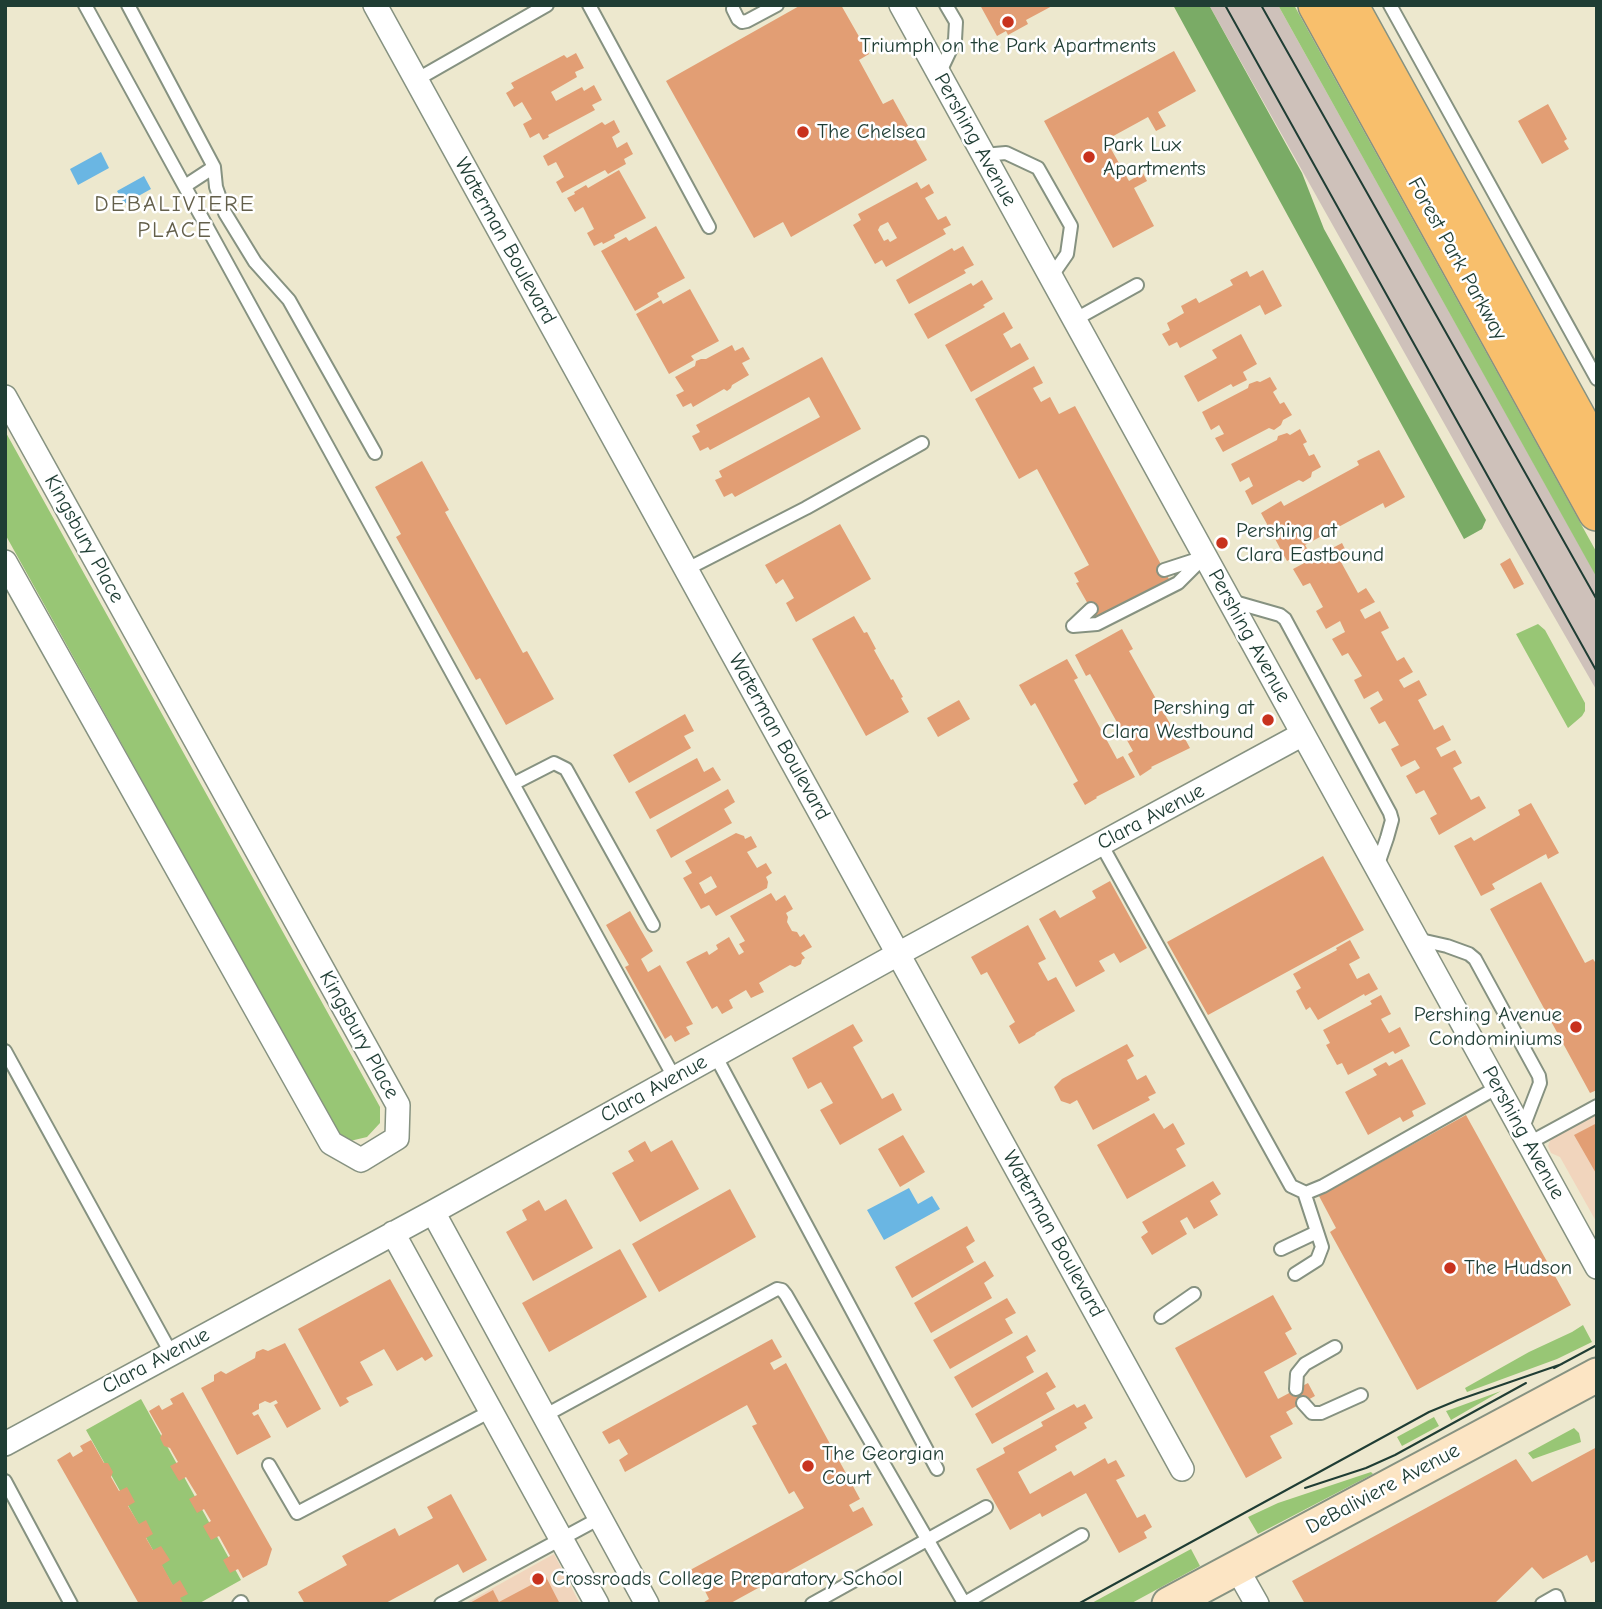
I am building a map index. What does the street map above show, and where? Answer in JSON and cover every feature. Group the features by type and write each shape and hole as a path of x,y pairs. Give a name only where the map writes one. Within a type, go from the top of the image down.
{"main road":[{"name":"Forest Park Parkway","path":"1317,5 1597,512"},
{"name":"Forest Park Parkway","path":"1349,5 1597,454"},
{"name":"DeBaliviere Avenue","path":"1169,1604 1597,1375"}],"street":[{"name":"Waterman Boulevard","path":"375,5 1182,1469"},
{"name":"Pershing Avenue","path":"901,5 1597,1267"},
{"name":"Kingsbury Place","path":"5,397 398,1105 397,1138 361,1160 331,1143 5,562"},
{"name":"Clara Avenue","path":"5,1444 1303,734"},
{"path":"433,1212 647,1604"},
{"path":"393,1233 491,1410 551,1544 597,1604"},
{"path":"1236,1567 1257,1604"}],"lane":[{"path":"85,5 674,1077"},
{"path":"128,5 214,167 216,187 225,213 255,262 289,300 375,453"},
{"path":"416,80 547,5"},
{"path":"589,5 709,227"},
{"path":"733,9 738,19 747,22 777,5"},
{"path":"939,74 955,40 956,22 946,5"},
{"path":"1391,5 1597,379"},
{"path":"983,155 1006,153 1038,168 1071,226 1067,254 1051,277"},
{"path":"185,186 214,167"},
{"path":"1074,320 1137,285"},
{"path":"687,569 806,508 922,443"},
{"path":"1164,570 1205,556"},
{"path":"1091,610 1073,626 1097,624 1178,583 1205,556"},
{"path":"1229,601 1280,614 1286,620 1390,813 1392,820 1377,867"},
{"path":"513,784 554,763 566,769 653,925"},
{"path":"1101,844 1291,1186 1306,1193 1323,1186 1497,1087"},
{"path":"1416,939 1458,950 1475,959 1539,1076 1540,1083 1525,1136"},
{"path":"5,1051 172,1353"},
{"path":"715,1055 937,1469"},
{"path":"1525,1136 1597,1106"},
{"path":"1295,1274 1317,1260 1322,1247 1304,1192"},
{"path":"1281,1249 1317,1233"},
{"path":"544,1416 777,1289 782,1290 964,1603 1082,1535"},
{"path":"1161,1317 1194,1294"},
{"path":"1296,1389 1297,1374 1305,1364 1335,1347"},
{"path":"1303,1403 1312,1413 1321,1413 1361,1395"},
{"path":"269,1465 298,1513 491,1410"},
{"path":"5,1481 71,1604"},
{"path":"812,1604 986,1507"},
{"path":"441,1604 600,1518"},
{"path":"1542,1604 1556,1596 1559,1604"}],"shaded area":[{"path":"1209,5 1278,5 1597,577 1597,691 1499,521"},
{"path":"1597,1114 1597,1223 1560,1157 1551,1153 1548,1146 1555,1136"},
{"name":"Crossroads College Preparatory School","path":"554,1554 580,1604 464,1604"}],"green space":[{"path":"1173,5 1209,5 1302,173 1324,229 1486,520 1482,529 1464,539"},
{"path":"1278,5 1294,5 1597,553 1597,578"},
{"path":"5,431 380,1107 380,1123 367,1137 350,1141 339,1135 5,534"},
{"path":"1538,624 1545,630 1585,703 1582,716 1568,728 1516,634"},
{"path":"1583,1325 1592,1342 1557,1359 1467,1392 1465,1388"},
{"path":"1501,1391 1451,1420 1446,1411 1452,1409"},
{"path":"141,1399 241,1580 198,1604 183,1604 86,1430"},
{"path":"1434,1417 1439,1426 1402,1446 1397,1437"},
{"path":"1574,1428 1579,1433 1581,1442 1533,1459 1528,1453"},
{"path":"1371,1472 1373,1474 1258,1534 1248,1517 1278,1503"},
{"path":"1191,1549 1200,1566 1130,1604 1090,1604"}],"water":[{"path":"101,152 109,168 78,185 70,169"},
{"path":"144,176 151,189 124,204 117,191"},
{"path":"909,1188 918,1204 932,1196 940,1209 884,1240 867,1210"}],"building":[{"name":"The Chelsea","path":"801,5 841,5 869,54 859,60 883,104 893,99 927,160 791,237 783,222 754,238 666,81"},
{"name":"Triumph on the Park Apartments","path":"980,5 1054,5 1026,20 1028,24 1008,35 1006,31 997,36"},
{"name":"Park Lux Apartments","path":"1174,51 1196,91 1158,112 1166,126 1156,131 1148,117 1106,140 1129,181 1143,173 1147,181 1134,188 1154,226 1113,248 1044,121"},
{"path":"576,53 584,68 575,72 577,77 551,92 556,101 582,87 584,91 594,85 602,100 592,105 595,110 548,135 549,137 543,140 539,133 530,138 523,124 532,119 522,102 514,107 506,93 514,88 511,83 564,55 567,58"},
{"path":"1548,104 1567,139 1564,141 1569,149 1542,164 1518,121"},
{"path":"614,120 620,132 612,137 617,148 627,142 633,154 624,159 626,164 608,174 605,170 562,193 556,182 564,177 556,162 548,166 543,156 602,122 605,125"},
{"path":"619,170 646,218 614,235 615,238 594,246 587,233 594,229 583,207 575,212 567,198 586,185 588,188"},
{"path":"917,182 921,189 929,184 934,193 925,198 938,220 946,216 951,225 943,229 946,234 886,267 882,260 875,264 853,225 861,220 858,214","holes":["888,222 897,238 890,242 888,239 884,241 878,230 880,226"]},
{"path":"656,226 685,278 657,293 659,297 635,311 601,251 626,237 629,241"},
{"path":"963,246 974,265 964,270 966,273 909,304 896,280 952,248 954,251"},
{"path":"1263,270 1282,306 1265,315 1260,305 1180,348 1177,342 1169,346 1162,334 1170,330 1167,323 1184,313 1181,306 1196,298 1199,303 1233,285 1230,280 1247,271 1250,277"},
{"path":"982,280 993,299 983,305 985,307 928,339 914,314 971,283 973,286"},
{"path":"690,289 719,341 691,356 694,360 669,374 636,314 661,300 663,304"},
{"path":"1004,312 1013,328 1003,334 1011,348 1020,343 1029,359 971,392 945,345"},
{"path":"1241,334 1257,364 1243,372 1247,380 1233,387 1231,384 1198,402 1184,376 1217,358 1212,350"},
{"path":"732,345 735,351 743,347 750,359 742,363 749,375 727,391 724,389 693,407 691,403 683,407 676,395 684,391 675,377 695,366 696,361 706,359"},
{"path":"822,357 861,429 735,497 732,493 724,497 715,480 722,477 719,471 820,417 809,397 710,450 708,447 700,451 692,436 700,432 696,425"},
{"path":"1034,366 1043,383 1033,388 1041,402 1050,397 1059,414 1075,406 1170,581 1097,620 1076,583 1079,582 1074,573 1089,565 1037,469 1019,479 975,399"},
{"path":"1270,377 1277,389 1273,392 1280,404 1284,402 1292,415 1274,430 1269,428 1223,452 1215,438 1224,434 1219,425 1211,430 1202,412 1248,388 1249,384"},
{"path":"1300,429 1307,442 1303,444 1309,456 1314,454 1321,467 1303,482 1299,480 1252,505 1245,491 1253,486 1249,477 1240,482 1231,464 1277,440 1278,436 1287,433 1290,435"},
{"path":"1379,450 1405,497 1385,508 1383,503 1305,545 1308,550 1287,561 1261,513 1281,501 1284,506 1359,465 1357,461"},
{"path":"422,461 449,510 445,512 523,653 527,651 554,699 506,725 480,678 476,680 396,537 401,534 375,487"},
{"path":"840,524 871,579 796,622 786,603 794,598 783,579 776,584 765,565"},
{"path":"1342,543 1349,557 1341,562 1358,593 1366,588 1375,602 1360,610 1365,619 1380,611 1389,628 1381,632 1397,661 1404,657 1413,672 1399,680 1404,688 1419,680 1427,695 1418,700 1434,730 1443,725 1451,740 1436,748 1441,757 1455,750 1462,763 1453,768 1471,800 1479,796 1486,808 1439,835 1430,818 1437,814 1424,790 1416,794 1406,776 1420,768 1415,760 1401,767 1391,749 1399,745 1385,721 1379,724 1370,708 1383,700 1378,691 1364,699 1354,680 1362,676 1348,653 1342,656 1332,639 1345,632 1340,621 1326,629 1316,611 1323,607 1310,583 1303,586 1293,569"},
{"path":"1510,558 1524,584 1514,589 1500,564"},
{"path":"854,616 864,633 867,632 876,649 874,650 891,680 893,679 909,712 866,736 812,639"},
{"path":"1122,629 1133,649 1129,651 1173,729 1178,726 1190,748 1151,767 1140,776 1128,754 1133,751 1090,674 1086,676 1075,655"},
{"path":"1067,659 1078,678 1074,680 1117,759 1123,756 1135,777 1085,805 1073,784 1078,781 1035,703 1031,706 1019,685"},
{"path":"959,700 970,719 938,737 927,718"},
{"path":"685,714 694,731 684,736 691,748 629,783 613,755"},
{"path":"697,758 704,772 713,767 721,780 650,819 635,792"},
{"path":"728,789 735,802 724,809 732,823 671,858 656,830"},
{"path":"1531,803 1559,853 1548,859 1546,854 1492,884 1495,889 1481,896 1454,846 1471,837 1474,841 1520,815 1518,810"},
{"path":"736,833 745,839 751,836 757,847 747,852 757,868 766,863 772,873 766,877 767,888 716,916 709,905 701,909 683,878 692,873 685,861","holes":["711,876 717,887 705,894 699,883"]},
{"path":"1323,856 1364,930 1208,1015 1167,942"},
{"path":"1110,881 1147,948 1120,963 1114,953 1099,961 1105,971 1076,987 1039,919 1055,910 1060,918 1096,898 1092,891"},
{"name":"Pershing Avenue Condominiums","path":"1541,882 1585,963 1593,959 1597,965 1597,1090 1590,1093 1490,909"},
{"path":"771,893 776,901 785,895 793,909 786,913 787,922 792,931 797,932 800,937 804,934 812,947 801,953 805,958 801,964 795,967 790,965 759,983 764,992 751,998 746,990 729,1000 733,1008 722,1014 717,1006 712,1009 686,962 707,951 709,955 718,949 716,945 729,937 739,955 744,952 739,944 745,941 730,916"},
{"path":"630,911 653,951 641,959 648,972 660,965 693,1024 686,1027 690,1034 675,1042 671,1035 665,1039 625,967 629,965 606,925"},
{"path":"1028,925 1046,959 1038,963 1048,981 1056,977 1075,1011 1019,1044 1009,1026 1015,1022 987,972 981,975 971,957"},
{"path":"1350,940 1360,958 1349,964 1357,979 1369,973 1378,989 1318,1020 1310,1007 1306,1010 1296,991 1301,988 1293,974"},
{"path":"1381,995 1391,1014 1381,1019 1389,1033 1400,1027 1410,1046 1395,1054 1393,1051 1348,1075 1342,1063 1337,1065 1326,1045 1330,1043 1323,1030 1372,1004 1370,1001"},
{"path":"853,1024 863,1041 853,1047 882,1099 893,1093 902,1110 840,1145 820,1110 833,1103 821,1082 808,1089 792,1058"},
{"path":"1127,1044 1134,1056 1127,1060 1137,1080 1146,1075 1156,1093 1148,1097 1150,1100 1093,1130 1077,1100 1070,1104 1061,1101 1054,1087 1062,1079"},
{"path":"1402,1059 1426,1104 1412,1111 1414,1116 1403,1122 1400,1117 1368,1135 1345,1092 1377,1075 1373,1069 1386,1062 1389,1066"},
{"path":"1154,1113 1164,1129 1173,1123 1185,1144 1176,1149 1186,1166 1127,1199 1097,1145"},
{"name":"The Hudson","path":"1466,1115 1571,1305 1417,1390 1330,1232 1336,1228 1319,1196"},
{"path":"1597,1123 1597,1175 1574,1135"},
{"path":"903,1135 925,1172 900,1187 878,1149"},
{"path":"672,1140 699,1189 640,1222 612,1173 634,1161 628,1151 645,1141 651,1152"},
{"path":"1213,1181 1221,1194 1210,1201 1218,1215 1194,1229 1187,1217 1180,1221 1187,1234 1152,1255 1141,1237 1148,1232 1142,1222"},
{"path":"730,1189 756,1237 659,1292 632,1244"},
{"path":"566,1199 593,1248 533,1281 506,1232 527,1220 522,1210 539,1200 545,1211"},
{"path":"967,1226 975,1241 966,1247 974,1262 912,1298 895,1267"},
{"path":"620,1249 647,1297 549,1352 522,1303"},
{"path":"985,1261 994,1276 984,1283 992,1298 931,1333 914,1303"},
{"path":"390,1279 433,1356 425,1361 422,1357 397,1371 384,1349 360,1362 373,1385 346,1398 349,1402 340,1407 298,1329"},
{"path":"1273,1295 1292,1329 1285,1333 1297,1354 1264,1372 1278,1399 1308,1383 1315,1396 1286,1412 1293,1424 1270,1436 1282,1458 1246,1478 1175,1348"},
{"path":"1007,1298 1016,1313 1005,1319 1013,1333 950,1369 933,1340"},
{"path":"1027,1335 1036,1351 1026,1357 1034,1372 972,1408 954,1377"},
{"name":"The Georgian Court","path":"772,1339 782,1357 770,1363 774,1370 786,1363 860,1499 849,1505 853,1512 863,1507 873,1525 729,1604 701,1604 709,1599 700,1581 688,1587 681,1575 804,1508 794,1491 789,1494 752,1426 757,1424 747,1405 625,1472 619,1460 628,1454 619,1439 609,1444 602,1432"},
{"path":"285,1343 321,1409 287,1428 274,1405 278,1403 276,1400 259,1404 259,1409 252,1413 254,1416 258,1414 271,1437 237,1455 201,1388 214,1381 214,1375 221,1371 226,1374 255,1358 256,1352 263,1349 268,1351"},
{"path":"1047,1372 1056,1387 1046,1393 1055,1409 992,1444 975,1414"},
{"path":"183,1392 272,1549 267,1565 243,1578 238,1569 230,1573 223,1560 230,1556 219,1536 211,1540 203,1526 211,1521 204,1509 197,1513 189,1499 197,1495 186,1477 179,1481 170,1466 178,1462 170,1448 164,1446 160,1438 162,1434 149,1411 159,1405 162,1410 173,1404 170,1399"},
{"path":"1074,1404 1077,1408 1085,1404 1093,1418 1084,1423 1087,1428 1055,1446 1057,1450 1018,1472 1030,1494 1071,1471 1074,1476 1105,1458 1108,1464 1116,1460 1125,1476 1116,1480 1137,1518 1145,1514 1152,1527 1144,1532 1147,1538 1119,1553 1086,1493 1042,1517 1040,1513 1010,1530 976,1469 1005,1453 1003,1448 1043,1426 1041,1422"},
{"path":"91,1440 104,1463 108,1463 113,1472 111,1477 119,1491 127,1487 135,1502 128,1506 139,1524 146,1520 153,1534 146,1538 153,1550 161,1546 170,1560 162,1565 173,1585 180,1580 188,1594 180,1598 184,1604 139,1604 57,1460 70,1452 73,1457 83,1451 80,1446"},
{"path":"1597,1447 1597,1560 1591,1563 1587,1555 1543,1579 1532,1567 1494,1604 1305,1604 1292,1581 1516,1459 1532,1482"},
{"path":"451,1494 487,1560 463,1573 458,1564 384,1604 305,1604 298,1592 347,1565 342,1556 395,1528 399,1536 433,1518 427,1507"},
{"path":"546,1577 560,1604 468,1604 493,1590 499,1602"}],"tram line":[{"path":"1225,5 1597,672"},
{"path":"1261,5 1597,600"},
{"path":"1554,1368 1597,1345"},
{"path":"1078,1604 1429,1412 1562,1364"},
{"path":"1305,1488 1366,1468 1395,1455 1526,1383"}],"place":[{"name":"Triumph on the Park Apartments","path":"1008,22"},
{"name":"The Chelsea","path":"803,132"},
{"name":"Park Lux Apartments","path":"1089,157"},
{"name":"Pershing at Clara Eastbound","path":"1222,543"},
{"name":"Pershing at Clara Westbound","path":"1268,720"},
{"name":"Pershing Avenue Condominiums","path":"1576,1027"},
{"name":"The Hudson","path":"1450,1268"},
{"name":"The Georgian Court","path":"808,1466"},
{"name":"Crossroads College Preparatory School","path":"538,1579"}],"district":[{"name":"DEBALIVIERE PLACE","path":"175,217"}]}
